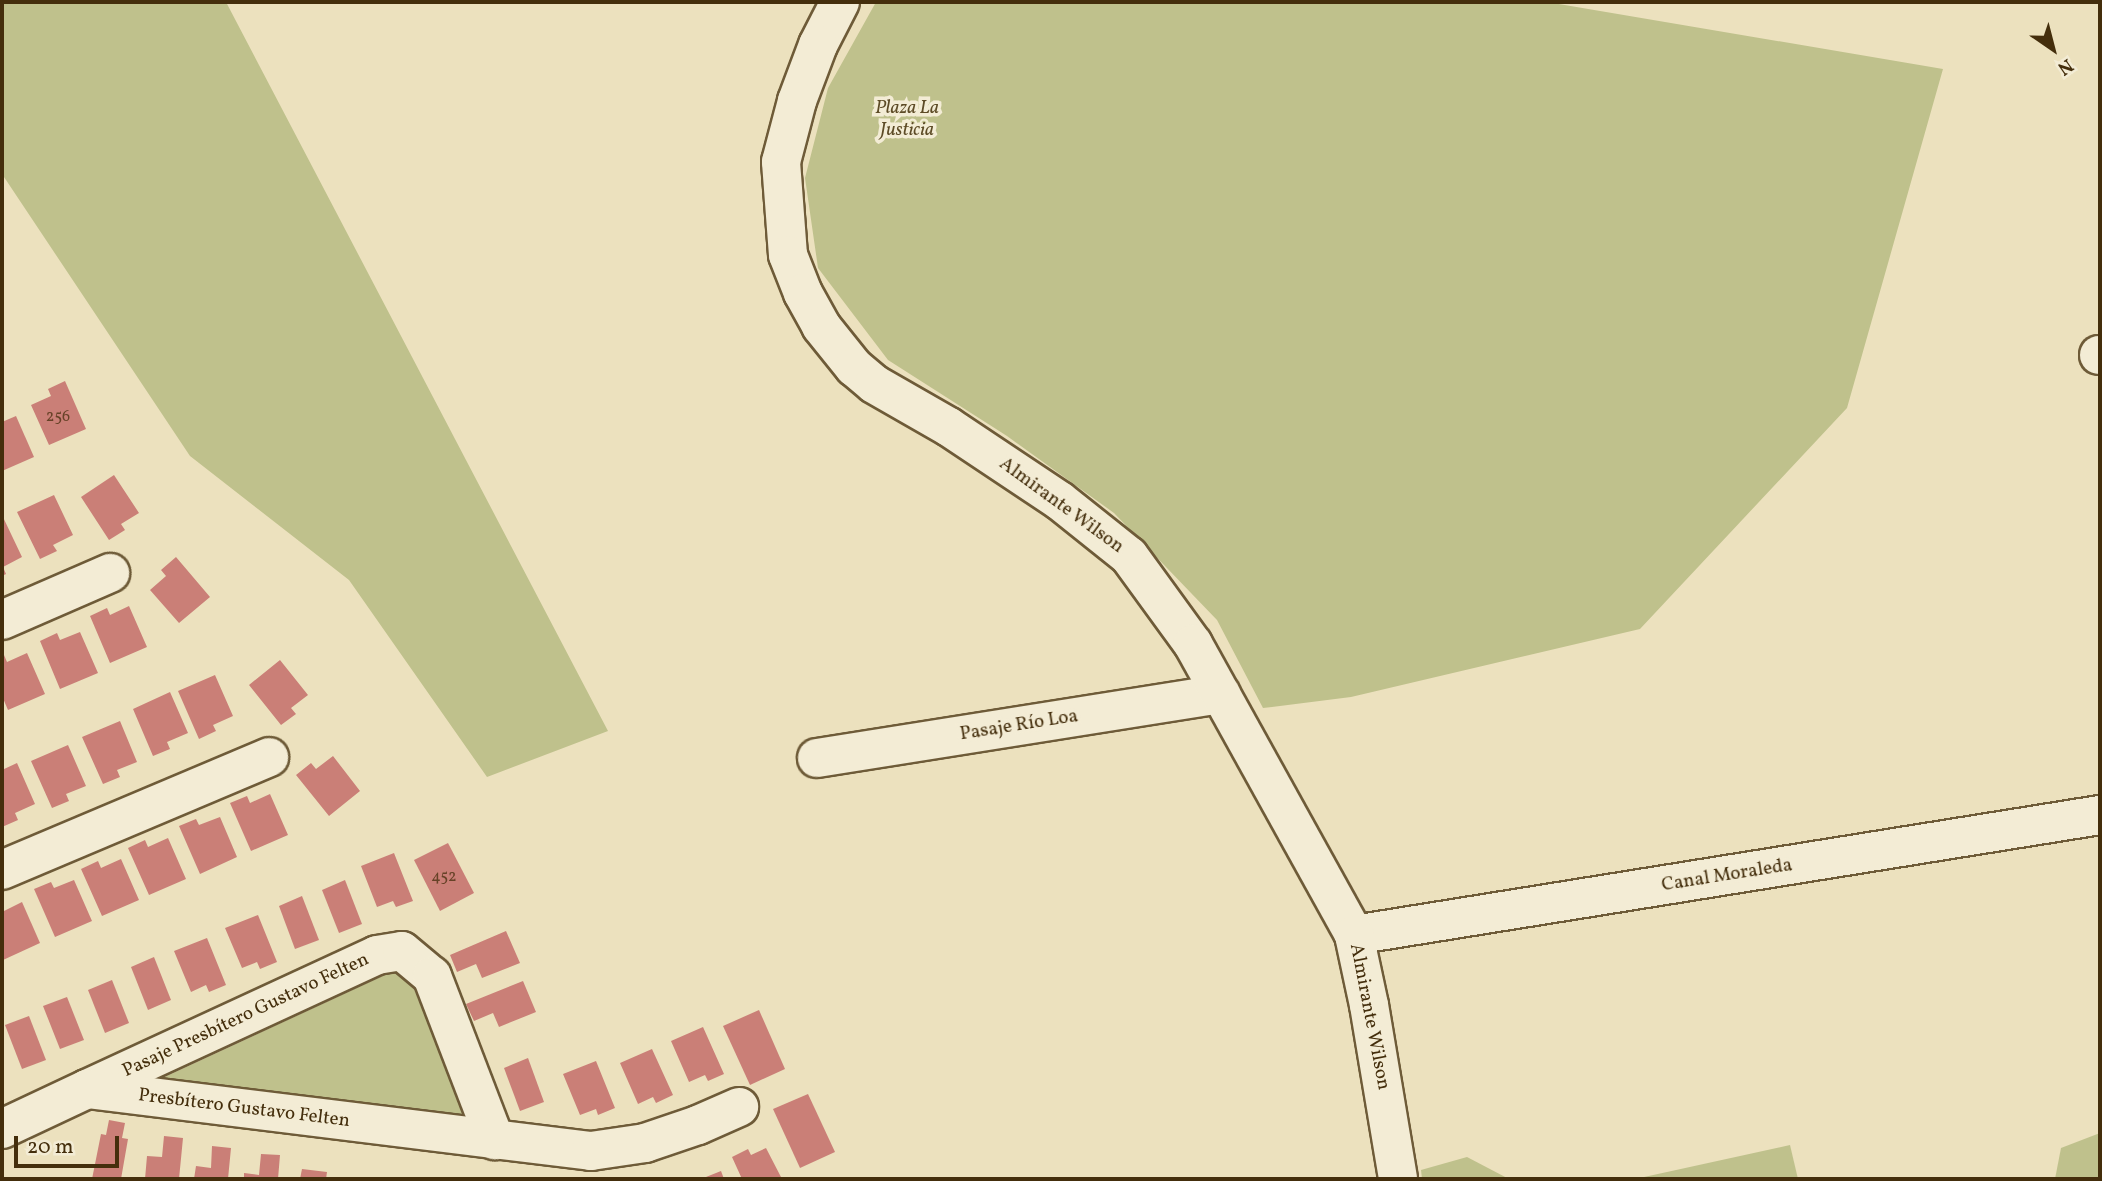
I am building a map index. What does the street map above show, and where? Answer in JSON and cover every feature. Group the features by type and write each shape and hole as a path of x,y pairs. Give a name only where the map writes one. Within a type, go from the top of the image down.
{"street":[{"name":"Almirante Wilson","path":"840,2 810,67 781,162 788,255 821,326 854,367 874,384 949,427 1060,501 1129,556 1193,643 1354,935 1369,1005 1394,1179"},
{"path":"2,620 110,573"},
{"name":"Pasaje Río Loa","path":"817,758 1221,694"},
{"path":"2,870 269,757"},
{"name":"Canal Moraleda","path":"1354,935 2100,815"},
{"name":"Pasaje Presbítero Gustavo Felten","path":"87,1089 377,955 402,951 432,976 495,1140"},
{"path":"2,1129 87,1089"},
{"name":"Presbítero Gustavo Felten","path":"87,1089 495,1140"},
{"path":"495,1140 591,1151 645,1143 698,1125 739,1107"}],"green space":[{"path":"2,2 226,2 608,731 487,777 349,580 190,456 2,174"},
{"name":"Plaza La Justicia","path":"876,2 1547,2 1943,69 1847,408 1640,629 1351,697 1263,708 1217,620 1114,513 1007,436 888,360 818,268 805,178 828,88"},
{"path":"404,966 471,1120 156,1081"},
{"path":"2100,1133 2100,1179 2055,1179 2061,1148"},
{"path":"1790,1145 1798,1179 1635,1179"},
{"path":"1467,1157 1509,1179 1422,1179 1421,1170"}],"building":[{"path":"65,381 86,429 49,445 31,405 51,396 48,389"},
{"path":"16,416 34,457 2,471 2,422"},
{"path":"114,475 139,513 121,524 125,530 109,540 81,497"},
{"path":"54,495 73,535 53,545 57,551 40,559 17,512"},
{"path":"2,515 22,557 3,567 6,574 2,576"},
{"path":"176,557 210,597 179,623 150,590 166,576 161,570"},
{"path":"129,606 147,647 110,663 90,616 107,608 110,615"},
{"path":"80,632 98,673 60,689 40,641 57,633 60,640"},
{"path":"27,653 45,694 8,710 2,696 2,656 4,655 7,662"},
{"path":"280,660 308,695 291,708 296,714 281,725 249,685"},
{"path":"215,675 233,716 213,725 216,731 199,739 178,691"},
{"path":"170,692 188,733 167,742 170,749 153,756 133,709"},
{"path":"120,721 137,762 117,770 120,777 103,784 82,737"},
{"path":"68,745 86,786 66,794 69,801 52,808 31,761"},
{"path":"333,756 360,791 329,816 296,775 311,763 316,769"},
{"path":"17,763 35,804 15,813 18,820 2,827 2,770"},
{"path":"270,794 288,835 251,851 230,803 247,796 250,803"},
{"path":"220,817 237,857 200,874 179,826 196,819 199,825"},
{"path":"168,838 186,879 149,895 128,848 145,840 148,847"},
{"path":"448,843 474,893 440,911 414,860"},
{"path":"394,853 413,901 396,907 393,901 377,907 361,866"},
{"path":"121,859 139,900 102,916 81,869 98,861 101,868"},
{"path":"74,880 92,921 55,937 34,889 51,882 54,888"},
{"path":"345,880 362,924 339,933 322,890"},
{"path":"302,896 319,940 295,949 279,906"},
{"path":"22,902 40,943 3,960 2,912"},
{"path":"258,915 277,962 260,969 257,962 242,968 225,928"},
{"path":"506,931 520,963 482,978 476,964 457,972 450,955"},
{"path":"207,938 226,985 209,992 206,985 191,992 174,951"},
{"path":"154,957 171,1000 148,1010 131,967"},
{"path":"112,980 129,1023 105,1033 88,990"},
{"path":"523,981 536,1012 499,1027 493,1013 474,1021 466,1004"},
{"path":"67,997 84,1040 60,1049 43,1006"},
{"path":"759,1010 785,1069 750,1085 723,1026"},
{"path":"29,1016 46,1060 22,1069 5,1025"},
{"path":"703,1027 724,1074 708,1081 705,1075 689,1082 671,1041"},
{"path":"652,1049 673,1095 656,1103 653,1097 638,1104 620,1063"},
{"path":"528,1058 544,1102 520,1111 504,1068"},
{"path":"596,1061 615,1108 598,1115 596,1109 580,1115 563,1074"},
{"path":"808,1094 835,1152 800,1168 773,1109"},
{"path":"109,1120 125,1123 122,1138 128,1139 121,1179 92,1179 101,1134 106,1135"},
{"path":"164,1136 183,1138 179,1179 145,1179 147,1156 162,1157"},
{"path":"212,1146 231,1148 228,1179 194,1179 196,1166 211,1168"},
{"path":"766,1148 782,1179 742,1179 732,1157 748,1149 751,1155"},
{"path":"261,1154 280,1155 278,1179 244,1179 244,1173 259,1175"},
{"path":"302,1169 327,1172 326,1179 300,1179"},
{"path":"721,1171 724,1179 701,1179"}]}
